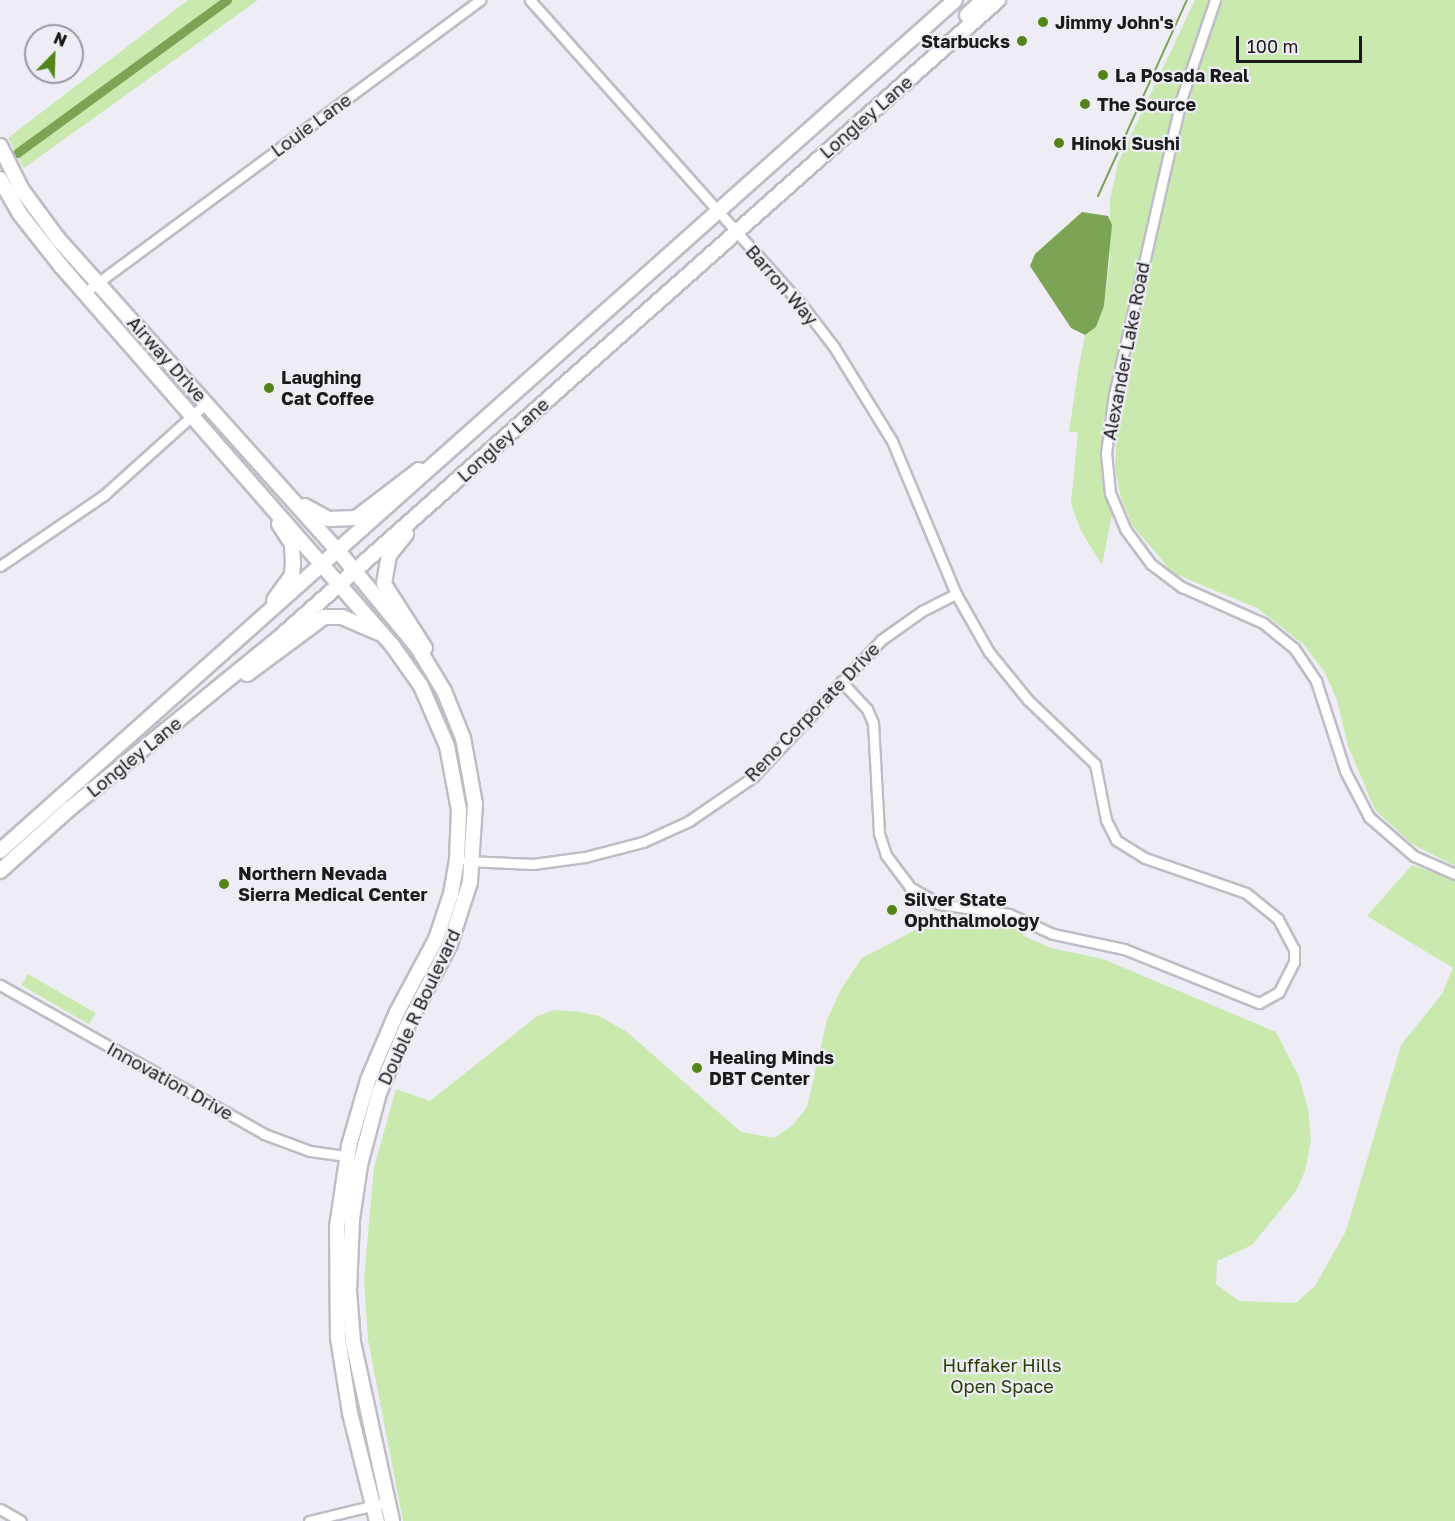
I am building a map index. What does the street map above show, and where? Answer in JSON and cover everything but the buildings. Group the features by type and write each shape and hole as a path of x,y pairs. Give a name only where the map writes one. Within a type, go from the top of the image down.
{"main road":[{"name":"Longley Lane","path":"0,871 68,810 224,684 463,441 955,0"},
{"path":"927,63 955,26 983,0"},
{"name":"Longley Lane","path":"0,851 247,632 347,561 426,509 998,0"},
{"name":"Airway Drive","path":"0,146 34,207 97,282 347,561"},
{"name":"Airway Drive","path":"0,179 20,214 84,293 333,573"},
{"path":"275,480 319,516 347,520 367,511 447,447 463,441"},
{"path":"220,447 232,473 287,535 294,554 292,574 286,584 247,632"},
{"path":"426,509 389,555 383,576 387,592 421,638 434,672"},
{"name":"Double R Boulevard","path":"347,561 434,672 458,723 471,771 476,823 473,862 453,936 408,1024 383,1083 356,1191 349,1265 353,1342 380,1504 377,1521"},
{"name":"Double R Boulevard","path":"333,573 392,645 421,686 447,746 459,810 458,860 442,924 375,1063 347,1156 337,1227 336,1319 351,1413 380,1504 392,1521"},
{"path":"224,684 271,658 324,617 342,617 360,623 392,645"}],"street":[{"name":"Louie Lane","path":"84,293 480,0"},
{"name":"Barron Way","path":"530,0 804,308 865,395 903,464 966,614 1005,675 1095,764 1106,820 1124,847 1145,858 1246,893 1278,919 1291,939 1294,962 1275,997 1259,1004 1124,949 1053,934 1009,914 939,904 910,887 886,855 879,832 873,723 867,709 841,681"},
{"name":"Alexander Lake Road","path":"1215,0 1181,100 1114,394 1106,453 1110,493 1125,529 1151,564 1182,587 1263,623 1294,648 1316,681 1345,771 1369,817 1405,850 1455,874"},
{"path":"0,566 104,495 206,403"},
{"name":"Reno Corporate Drive","path":"458,860 533,864 585,857 643,842 681,826 753,777 841,681 895,629 956,594"},
{"name":"Innovation Drive","path":"0,985 264,1134 310,1151 347,1156"},
{"path":"309,1521 380,1504"},
{"path":"0,1509 21,1521"}],"green space":[{"path":"188,0 258,0 24,168 8,138 78,84 84,84 84,80"},
{"path":"1195,0 1209,0 1170,122 1104,418 1102,480 1112,514 1102,565 1081,531 1071,504 1078,432 1069,432 1078,371 1085,335 1096,327 1104,306 1110,258 1110,200 1118,163"},
{"path":"1223,0 1455,0 1455,866 1412,844 1375,810 1348,746 1337,700 1325,673 1304,645 1257,608 1173,573 1132,525 1121,498 1115,470 1117,414 1178,143 1201,59"},
{"name":"Huffaker Hills Open Space","path":"1412,865 1455,880 1455,1521 403,1521 368,1340 364,1280 374,1167 396,1089 430,1101 536,1017 554,1010 580,1012 599,1016 627,1032 741,1132 774,1138 792,1126 807,1107 827,1020 841,989 862,958 946,914 1017,922 1024,936 1051,948 1103,959 1276,1032 1299,1077 1308,1109 1311,1139 1305,1171 1296,1191 1252,1245 1217,1261 1216,1284 1239,1301 1296,1303 1315,1286 1346,1231 1401,1045 1442,994 1453,968 1367,916"},
{"path":"28,974 96,1013 89,1024 22,985"}],"shaded area":[{"path":"1082,212 1108,216 1112,225 1104,306 1096,327 1085,335 1071,328 1030,266 1035,254"}],"waterway":[{"path":"17,153 227,0"},
{"path":"1098,196 1187,0"}],"place":[{"name":"Jimmy John's","path":"1043,22"},
{"name":"Starbucks","path":"1022,41"},
{"name":"La Posada Real","path":"1103,75"},
{"name":"The Source","path":"1085,104"},
{"name":"Hinoki Sushi","path":"1059,143"},
{"name":"Laughing Cat Coffee","path":"269,388"},
{"name":"Northern Nevada Sierra Medical Center","path":"224,884"},
{"name":"Silver State Ophthalmology","path":"892,910"},
{"name":"Healing Minds DBT Center","path":"697,1068"}]}
